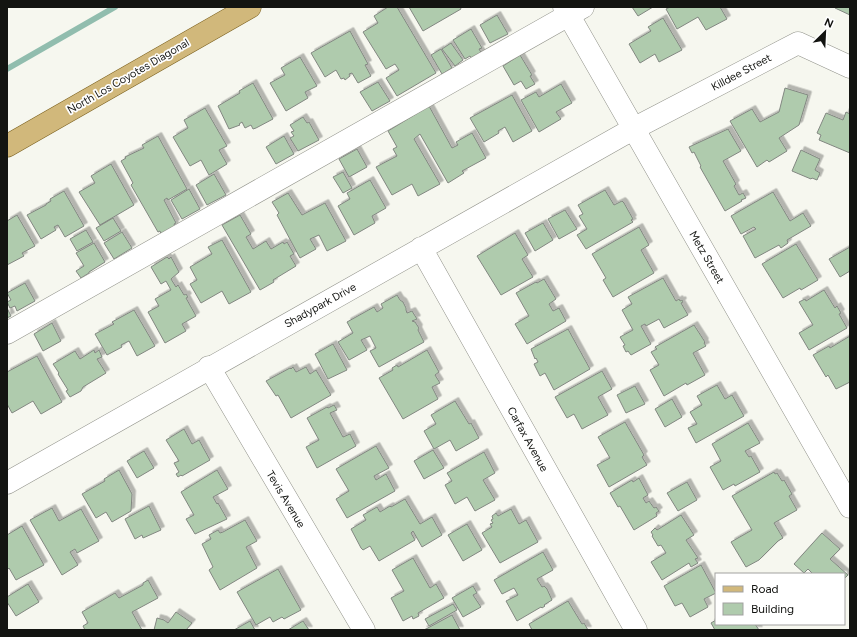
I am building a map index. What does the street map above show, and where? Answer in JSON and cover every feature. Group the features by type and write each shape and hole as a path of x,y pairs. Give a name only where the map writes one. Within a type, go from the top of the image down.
{"main road":[{"name":"North Los Coyotes Diagonal","path":"7,146 250,7"}],"street":[{"name":"Metz Street","path":"572,10 633,129 850,507"},
{"path":"7,333 572,10"},
{"name":"Killdee Street","path":"633,129 798,43 850,67"},
{"name":"Shadypark Drive","path":"7,483 633,129"},
{"name":"Carfax Avenue","path":"421,248 636,630"},
{"name":"Tevis Avenue","path":"209,368 364,630"}],"building":[{"path":"388,7 397,7 436,73 397,96 386,78 399,70 395,64 386,69 363,32 378,23 374,16"},
{"path":"409,7 460,7 461,9 423,31"},
{"path":"632,7 653,7 638,16"},
{"path":"670,7 720,7 727,19 706,30 698,17 677,29 666,9"},
{"path":"850,7 850,15 835,8"},
{"path":"497,15 508,34 490,43 480,25"},
{"path":"663,18 682,50 659,62 655,54 640,63 629,44 651,31 648,27"},
{"path":"471,29 482,48 479,49 482,54 472,59 470,56 465,59 453,40"},
{"path":"350,31 368,64 365,65 371,76 358,83 352,73 349,74 350,76 345,80 344,78 341,79 336,70 325,77 311,53"},
{"path":"451,43 463,60 455,66 442,49"},
{"path":"441,49 452,68 442,74 431,55"},
{"path":"520,55 532,75 530,76 535,84 526,89 521,81 514,85 503,66"},
{"path":"300,57 317,86 305,92 308,98 286,111 270,83 285,75 281,68"},
{"path":"378,82 390,101 372,111 360,92"},
{"path":"253,83 273,119 253,129 251,125 245,128 242,122 239,124 240,125 229,129 218,106 240,93 239,91"},
{"path":"561,84 572,103 556,112 561,119 539,132 521,100 536,92 539,97"},
{"path":"785,88 808,95 799,125 779,138 787,151 769,162 767,160 757,167 730,121 752,109 760,122 779,112"},
{"path":"512,95 532,131 513,142 505,127 498,131 499,133 484,142 470,118"},
{"path":"429,106 452,148 458,145 456,142 472,133 486,158 462,171 464,173 448,183 420,134 414,139 440,184 418,196 412,184 392,195 376,167 397,156 393,149 397,147 388,131"},
{"path":"205,108 227,146 219,150 227,164 209,175 201,160 190,166 173,137 188,128 184,120"},
{"path":"846,112 850,114 850,153 819,140 821,135 817,133 826,113 843,120"},
{"path":"303,117 307,123 309,122 319,140 298,151 290,138 294,136 291,132 294,131 290,125"},
{"path":"728,129 741,151 723,161 736,184 734,186 739,195 743,193 746,198 725,211 700,167 701,166 694,152 692,153 689,147"},
{"path":"158,136 187,189 168,200 167,198 164,200 176,223 174,224 175,226 161,234 160,231 158,232 131,185 133,183 121,161 126,158 125,157 144,148 142,145"},
{"path":"284,136 294,154 276,164 266,147"},
{"path":"357,149 367,167 349,177 339,159"},
{"path":"801,150 820,159 815,170 820,173 817,180 792,171"},
{"path":"111,164 134,205 100,225 79,192 95,183 91,176"},
{"path":"343,172 352,188 343,193 333,177"},
{"path":"214,174 226,195 207,205 196,185"},
{"path":"370,180 386,208 372,216 375,223 354,235 338,206 350,199 347,193"},
{"path":"189,189 200,209 182,219 171,200"},
{"path":"605,190 614,205 622,201 624,203 633,219 631,220 633,222 586,249 577,235 587,229 579,216 583,214 578,205"},
{"path":"64,191 84,226 65,237 58,225 54,227 56,230 41,239 27,215 46,205 51,201 50,199"},
{"path":"773,192 790,221 803,213 811,226 787,240 788,243 781,248 779,245 755,258 743,236 756,229 754,227 741,234 731,216"},
{"path":"288,193 302,215 325,203 346,241 327,251 319,235 310,239 316,249 300,258 277,215 279,213 272,202"},
{"path":"565,210 577,229 559,239 548,219"},
{"path":"17,215 35,246 22,253 24,256 7,265 7,221"},
{"path":"240,215 251,234 246,237 253,249 266,241 271,249 283,242 284,244 287,242 294,254 290,256 296,266 260,290 222,225"},
{"path":"113,218 121,231 104,241 96,228"},
{"path":"543,223 553,240 535,251 525,233"},
{"path":"639,227 649,245 641,250 654,273 613,297 603,280 606,278 592,254"},
{"path":"86,230 93,242 77,251 70,239"},
{"path":"122,232 132,248 114,259 104,243"},
{"path":"515,233 528,255 522,259 533,277 501,295 477,256"},
{"path":"222,240 251,292 229,304 222,291 201,303 190,284 197,280 190,267 212,254 208,247"},
{"path":"94,243 105,262 81,278 76,271 84,266 76,253"},
{"path":"796,244 818,280 783,298 762,264"},
{"path":"850,247 850,271 840,277 829,259"},
{"path":"167,257 169,259 171,257 179,272 171,279 176,287 178,285 184,295 186,294 188,297 186,298 196,316 182,324 186,331 165,343 148,312 159,306 155,299 171,290 166,281 161,284 151,267"},
{"path":"663,278 676,301 679,299 680,301 682,300 683,302 681,303 688,315 664,328 659,319 646,326 645,324 641,326 651,344 631,355 628,351 626,352 623,346 625,345 620,337 633,330 622,310 632,304 628,297"},
{"path":"544,279 556,299 549,304 553,311 559,308 566,321 527,344 515,324 529,316 516,293"},
{"path":"25,283 35,301 17,311 15,306 10,308 7,302 11,300 7,293"},
{"path":"824,290 835,308 837,306 841,313 839,314 847,328 809,350 799,333 813,325 799,302 805,299 806,301"},
{"path":"397,295 403,302 407,313 412,311 417,319 412,321 415,322 419,328 418,330 424,342 379,367 370,351 376,348 370,336 361,340 367,350 349,360 338,342 353,333 347,322 374,307 377,312 383,308 381,304"},
{"path":"7,308 11,316 7,318"},
{"path":"134,310 155,346 137,356 129,341 121,345 122,347 107,355 95,334 114,324 112,322"},
{"path":"52,323 61,341 43,351 34,334"},
{"path":"694,325 706,346 693,353 705,375 687,385 686,383 664,396 650,370 659,365 651,352 657,349 655,347"},
{"path":"568,329 590,369 554,390 545,373 540,376 534,364 538,362 536,358 535,359 531,349"},
{"path":"850,336 850,382 836,389 828,375 826,377 813,355 829,346 830,348"},
{"path":"333,344 347,370 328,379 315,354"},
{"path":"94,350 95,353 99,350 102,357 97,359 106,373 70,397 66,391 68,390 53,364 75,351 80,359"},
{"path":"427,350 439,372 435,375 440,383 432,387 438,399 403,419 379,378 393,370 392,368 397,365 398,367"},
{"path":"37,356 62,402 41,414 33,401 12,413 7,404 7,372"},
{"path":"293,367 296,372 306,367 310,374 316,370 331,395 291,418 278,395 276,396 266,381"},
{"path":"602,371 612,389 598,397 608,415 582,429 574,414 567,418 555,397"},
{"path":"717,385 725,399 732,395 744,416 696,443 688,428 697,424 690,412 702,405 697,396"},
{"path":"635,386 645,404 626,413 617,395"},
{"path":"672,399 682,417 665,427 655,409"},
{"path":"455,401 469,424 471,423 479,438 456,451 450,440 434,449 424,431 436,424 431,415"},
{"path":"334,405 337,410 330,413 343,437 350,434 356,446 317,468 306,447 319,440 307,418 327,407 328,408"},
{"path":"625,422 644,455 642,457 647,465 609,487 597,465 610,458 598,437"},
{"path":"748,423 760,443 745,451 749,457 751,456 760,472 735,486 734,484 723,490 710,467 721,461 712,444"},
{"path":"184,429 192,444 199,440 210,460 178,477 176,474 179,472 174,463 179,461 166,440"},
{"path":"376,446 389,468 374,476 376,480 386,474 395,491 347,518 336,499 349,491 336,469"},
{"path":"433,450 444,468 424,479 414,461"},
{"path":"144,451 154,468 137,478 127,461"},
{"path":"484,452 495,473 483,480 495,500 475,511 467,497 455,504 445,485 452,481 447,473"},
{"path":"119,470 132,494 131,511 112,522 106,512 96,518 82,494 105,481 104,479"},
{"path":"217,470 228,489 213,497 227,519 195,534 186,519 194,515 181,492"},
{"path":"774,472 775,474 777,473 782,481 784,480 792,494 789,496 797,510 774,523 783,538 759,560 746,567 731,542 752,530 732,496"},
{"path":"639,478 648,495 643,498 646,503 649,501 654,508 656,507 659,511 656,513 657,516 634,530 620,506 618,507 610,493 632,480 633,482"},
{"path":"687,482 697,500 678,511 667,493"},
{"path":"405,499 420,524 432,517 442,535 422,547 413,531 411,533 415,540 379,561 370,546 363,550 361,548 351,529 366,520 363,515 377,507 380,512"},
{"path":"149,506 161,530 143,538 142,535 135,539 125,519"},
{"path":"52,508 59,521 81,509 99,541 77,553 75,549 70,552 78,565 62,575 30,520"},
{"path":"511,509 519,524 526,520 538,542 500,563 482,533 492,527 490,524 493,523 491,520 493,519 492,516 496,513 498,516"},
{"path":"681,515 694,535 686,540 698,558 695,559 698,563 691,567 689,563 662,580 651,562 666,553 661,545 658,546 651,532 655,528 657,530"},
{"path":"245,520 257,541 246,547 257,568 220,590 209,570 213,567 202,544 211,539 209,535 218,530 220,533 223,532"},
{"path":"467,524 482,550 463,561 448,535"},
{"path":"22,526 44,565 16,580 9,568 7,570 7,535"},
{"path":"822,533 840,549 830,559 848,575 845,578 845,573 812,573 808,569 804,573 794,564"},
{"path":"543,552 553,570 537,579 542,587 544,586 547,589 552,600 542,608 541,607 517,621 506,601 518,595 514,588 502,594 494,580"},
{"path":"413,558 430,588 436,584 444,598 418,613 419,616 413,619 412,616 403,621 391,598 404,591 392,570"},
{"path":"701,565 715,594 704,599 708,607 690,617 682,603 675,606 664,586"},
{"path":"278,569 301,610 284,619 282,617 273,622 270,617 256,625 237,592"},
{"path":"148,580 158,598 132,612 142,630 85,630 83,626 88,623 82,612 115,593 119,598 143,585 143,583"},
{"path":"28,584 39,602 16,616 7,602 7,597"},
{"path":"473,586 477,593 473,595 481,607 463,617 452,598"},
{"path":"568,601 582,624 584,623 588,630 532,630 529,624"},
{"path":"453,604 457,610 429,626 425,619"},
{"path":"176,612 192,623 186,630 154,630 157,618 168,623"},
{"path":"452,615 460,630 423,630 426,629"},
{"path":"250,621 255,630 234,630"},
{"path":"303,621 309,630 288,630"},
{"path":"715,621 715,625 756,625 759,630 715,630 711,623"}],"waterway":[{"path":"7,69 115,7"}]}
